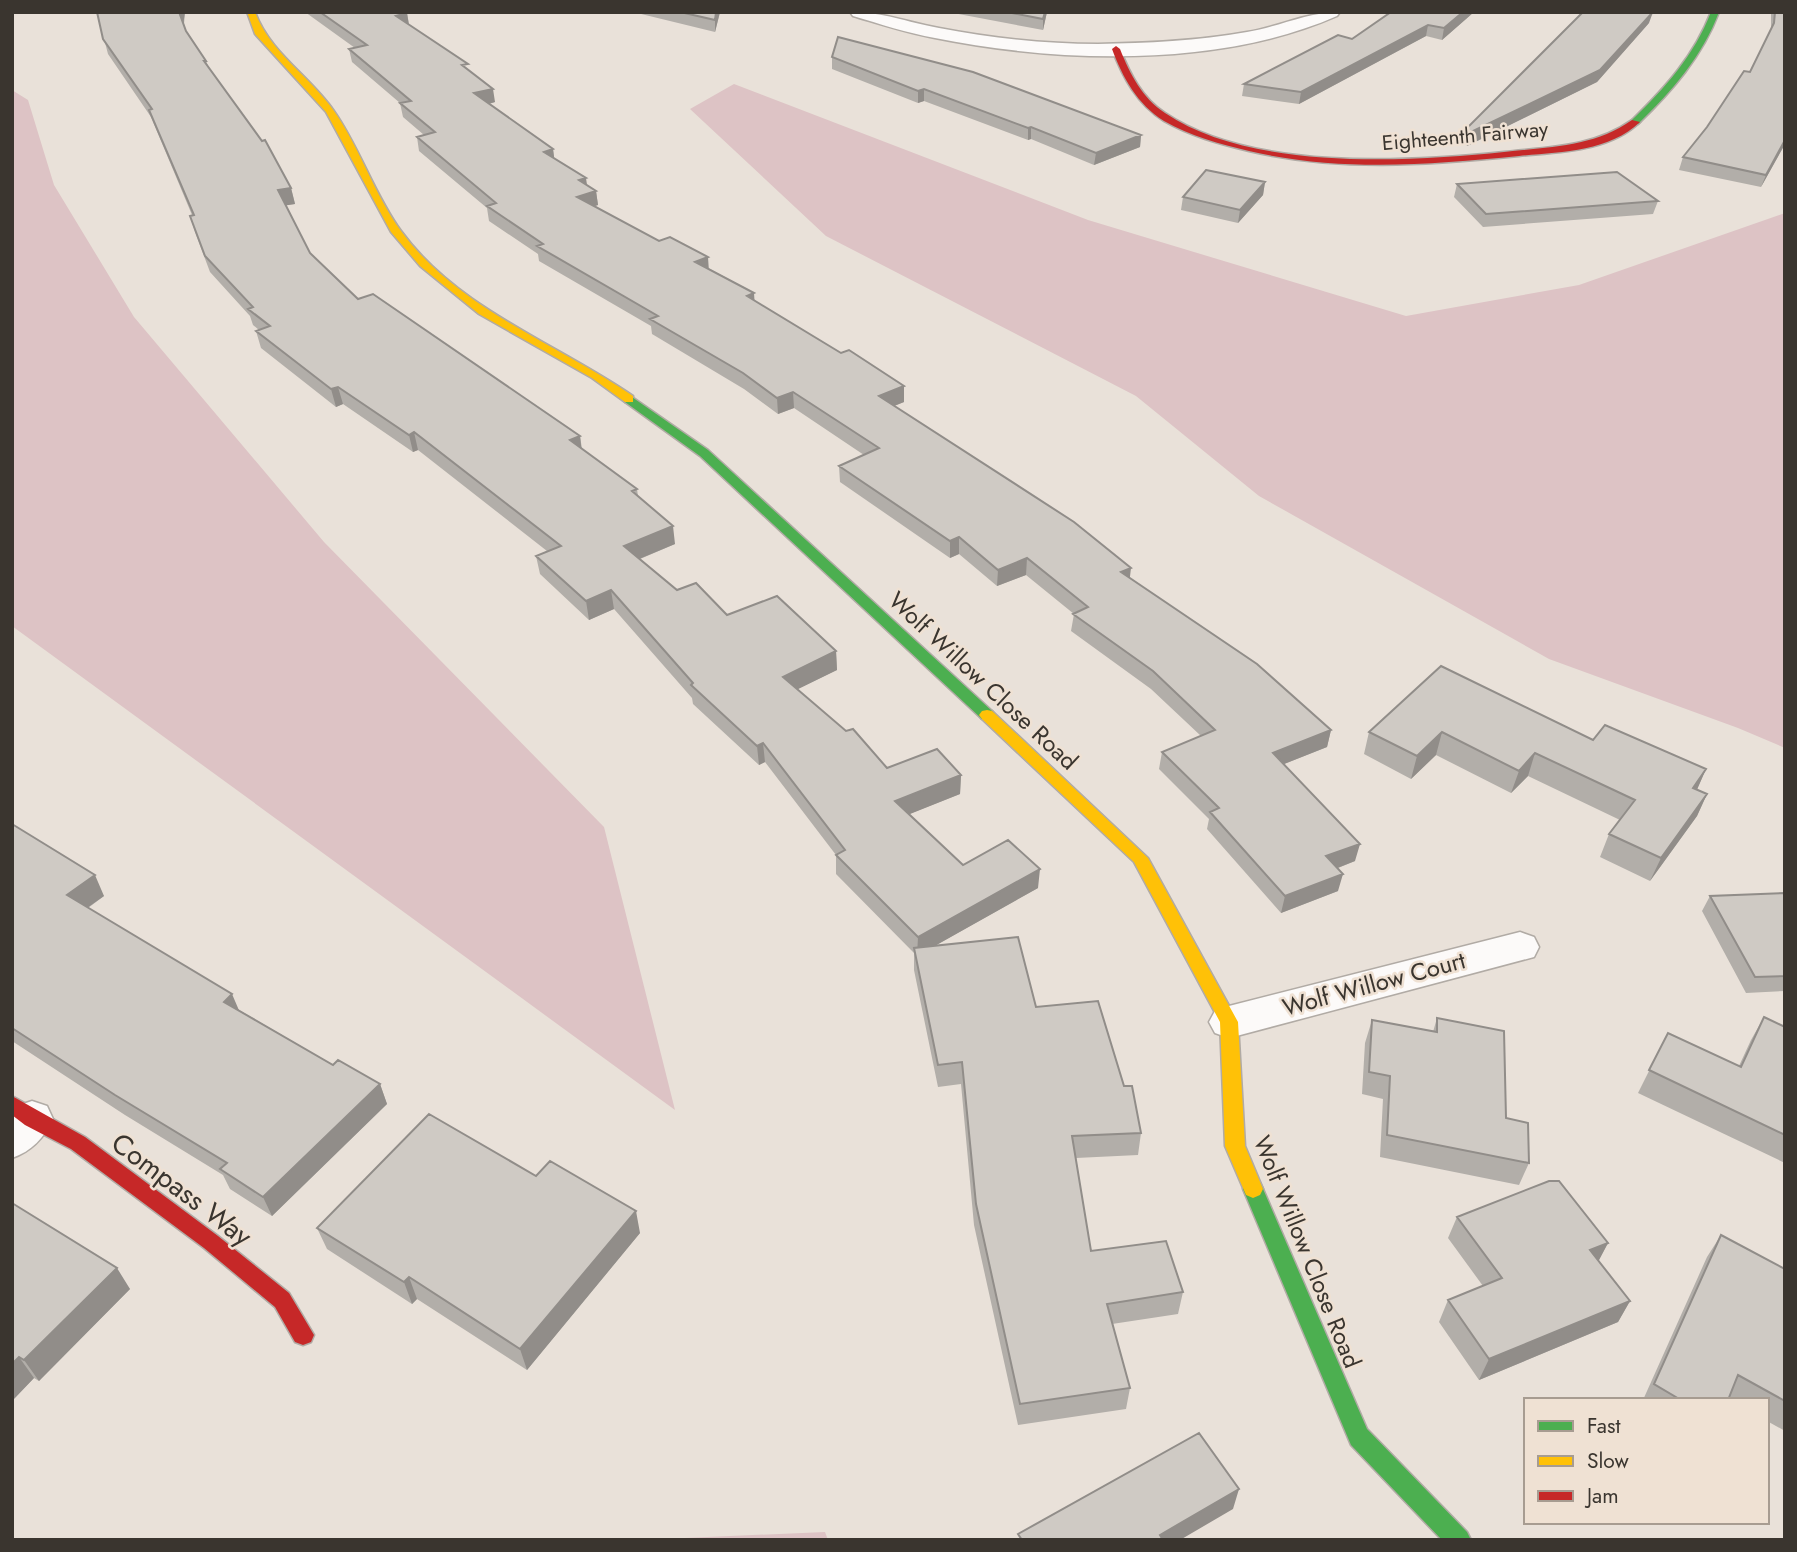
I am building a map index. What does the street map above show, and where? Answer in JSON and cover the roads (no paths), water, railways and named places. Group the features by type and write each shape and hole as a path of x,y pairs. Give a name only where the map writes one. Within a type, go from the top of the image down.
{"street":[{"name":"Wolf Willow Close Road","path":"251,12 258,32 330,111 396,232 424,264 483,312 596,376 704,453 1140,858 1229,1022 1236,1146 1359,1437 1460,1540"},
{"path":"859,12 934,33 980,40 1043,47 1116,49 1236,41 1286,29 1331,12"},
{"name":"Eighteenth Fairway","path":"1116,49 1128,80 1152,108 1207,137 1244,148 1314,162 1354,165 1427,164 1582,146 1627,129 1641,118 1701,49 1715,12"},
{"name":"Wolf Willow Court","path":"1229,1022 1520,947"},
{"name":"Compass Way","path":"19,1121 78,1143 211,1242 282,1300 303,1335"}]}
